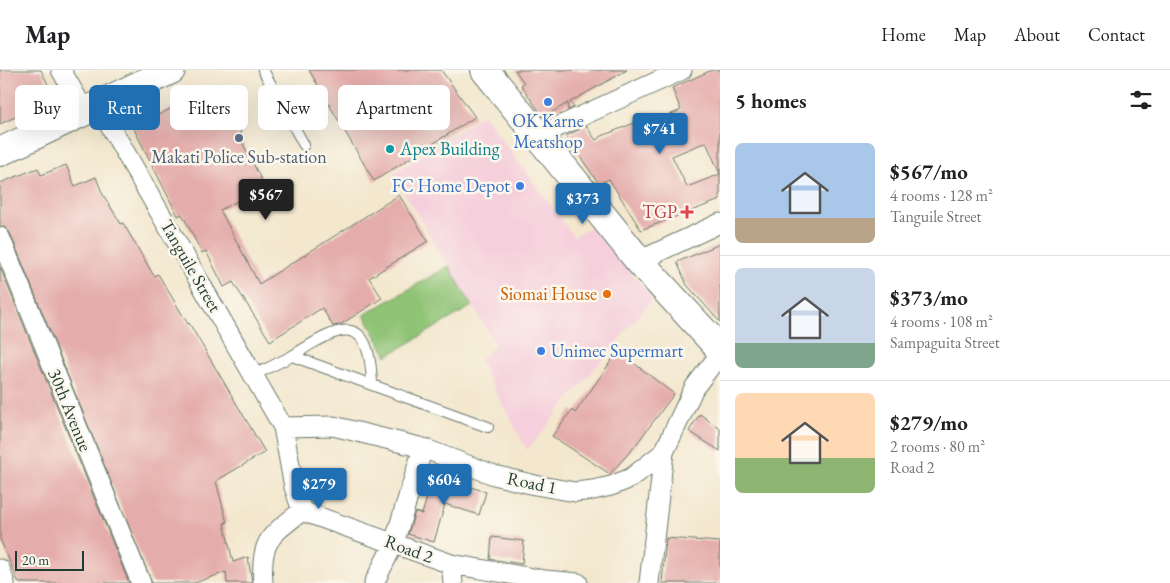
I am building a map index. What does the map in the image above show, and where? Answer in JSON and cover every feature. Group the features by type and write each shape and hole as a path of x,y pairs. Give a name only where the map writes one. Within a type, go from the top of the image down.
{"street":[{"name":"Tanguile Street","path":"61,70 89,105"},
{"path":"140,85 172,70"},
{"path":"485,70 639,261 720,349"},
{"path":"538,136 682,70"},
{"path":"0,152 89,109"},
{"name":"Tanguile Street","path":"104,130 254,375 283,427 294,487 302,511"},
{"path":"639,261 720,223"},
{"name":"30th Avenue","path":"0,237 141,583"},
{"name":"Road 1","path":"283,427 333,426 423,448 494,475 575,492 620,483 631,478 664,452 694,388 720,354"},
{"path":"374,583 394,543 423,448"},
{"path":"649,583 664,452"},
{"path":"262,583 264,546 278,530 302,511"},
{"name":"Road 2","path":"302,511 450,564 545,582 578,583"},
{"path":"450,564 453,583"},
{"path":"0,569 5,583"}],"lane":[{"path":"263,70 304,145"},
{"path":"254,375 292,356 325,335 350,330 357,334 369,353 372,385"},
{"path":"292,356 488,427"}],"shaded area":[{"path":"483,114 574,237 591,226 653,298 527,450 479,360 496,345 393,174"}],"green space":[{"path":"449,266 472,306 387,356 364,315"}],"building":[{"path":"0,70 41,70 48,85 15,85 15,117 0,124"},
{"path":"309,70 441,70 475,117 374,181 344,130 450,130 450,85 338,85 338,120 328,102 328,85 318,85"},
{"path":"515,70 627,70 570,102 574,107 568,110 568,103 543,117 521,85 524,83"},
{"path":"712,70 720,70 720,174 720,200 641,230 609,179 599,184 566,136 586,126 596,140 644,119 646,125 681,110 672,88","holes":["706,142 720,174 687,187 672,156"]},
{"path":"170,109 170,130 240,130 241,133 238,134 265,187 220,210 259,284 399,195 428,241 369,278 382,298 340,325 333,326 322,308 270,341 233,282 224,287 206,251 202,253 182,214 178,216 135,130 160,130 160,114"},
{"path":"66,165 75,186 96,177 102,193 121,224 123,223 154,276 158,274 189,323 265,452 216,481 227,523 224,523 233,562 248,557 252,583 227,583 226,572 194,583 152,583 10,233 6,228 0,226 0,183 38,168 41,175"},
{"path":"720,244 720,322 687,285 677,262"},
{"path":"0,267 129,583 19,583 0,539"},
{"path":"618,351 674,394 635,446 610,474 552,436 572,410 575,413"},
{"path":"700,414 720,429 720,451 689,431"},
{"path":"434,475 486,492 479,515 445,504 434,542 408,534 415,512 422,514"},
{"path":"492,537 524,541 522,564 490,559"},
{"path":"666,538 720,542 720,583 662,583"}],"place":[{"name":"OK Karne Meatshop","path":"548,102"},
{"name":"Makati Police Sub-station","path":"239,138"},
{"name":"Apex Building","path":"390,149"},
{"name":"FC Home Depot","path":"520,186"},
{"name":"TGP","path":"687,212"},
{"name":"Siomai House","path":"607,294"},
{"name":"Unimec Supermart","path":"541,351"}]}
